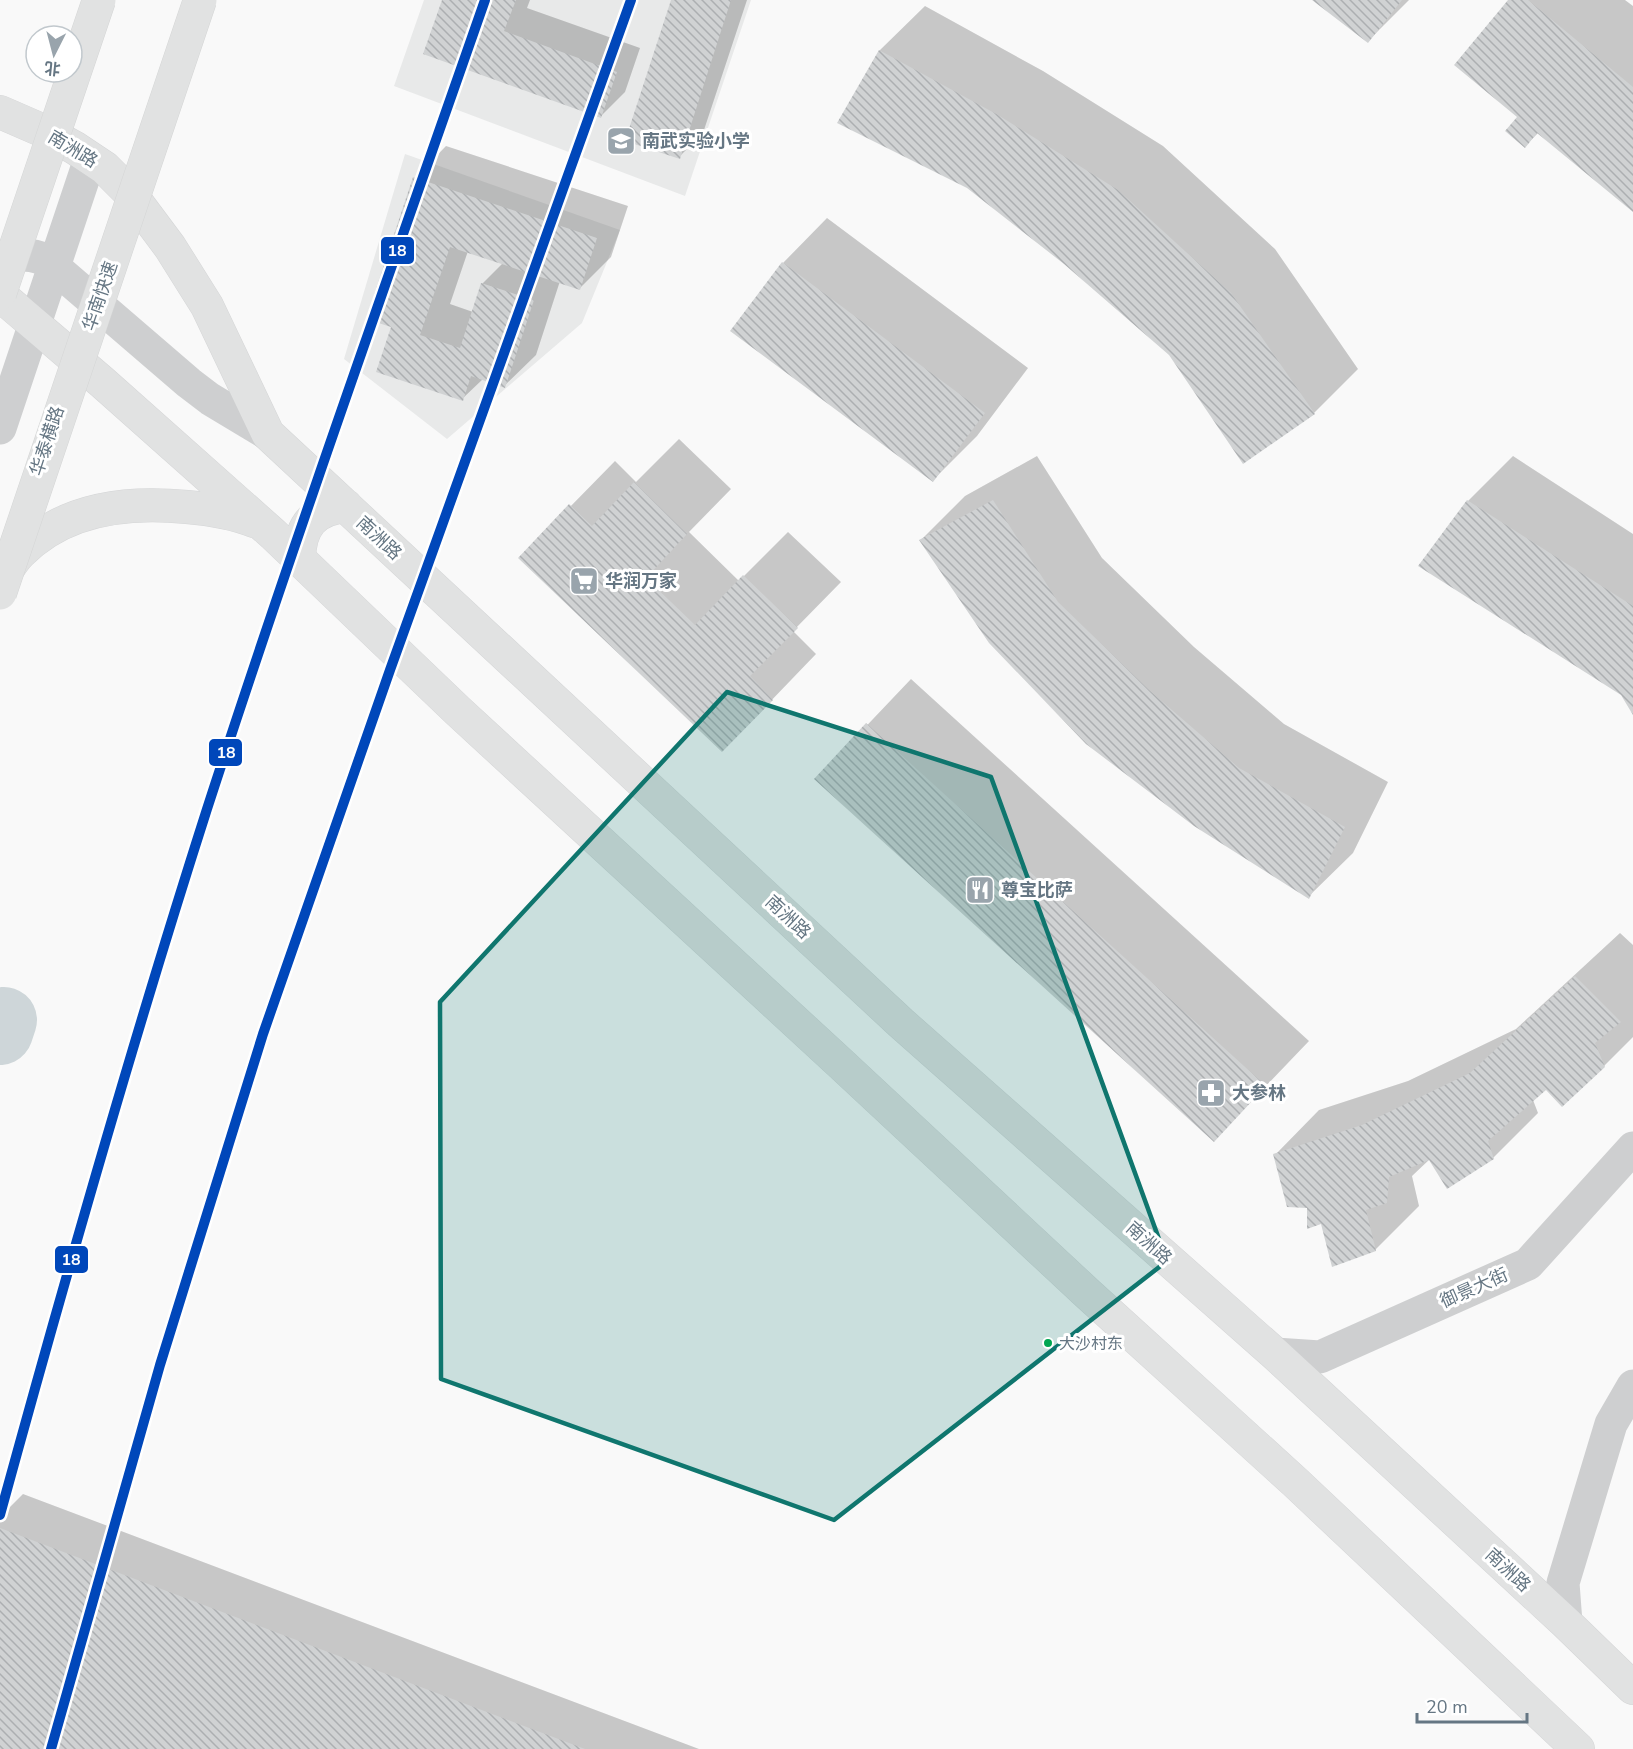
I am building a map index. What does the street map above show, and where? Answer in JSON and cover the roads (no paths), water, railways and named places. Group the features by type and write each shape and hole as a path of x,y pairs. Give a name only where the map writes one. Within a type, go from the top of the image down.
{"main road":[{"path":"99,0 0,294 299,558 458,711 814,1038 1070,1278 1295,1482 1578,1749"},
{"name":"华南快速","path":"0,584 200,0"},
{"name":"南洲路","path":"0,112 46,132 105,168 129,192 170,247 207,306 268,434 901,1023 1275,1354 1566,1623 1633,1688"},
{"path":"0,584 21,553 43,535 64,522 97,510 132,505 170,505 238,514 263,525"},
{"path":"299,558 301,537 310,521 327,509 346,506"}],"street":[{"path":"0,428 90,159"},
{"name":"华泰横路","path":"0,584 129,192"},
{"path":"0,270 9,260 18,255 27,254 46,260 189,383 210,399 268,434"},
{"name":"御景大街","path":"1275,1354 1320,1358 1528,1264 1633,1148"},
{"path":"1566,1623 1563,1583 1611,1424 1633,1386"}],"waterway":[{"path":"0,1032 4,1020"}],"place":[{"name":"南武实验小学","path":"621,141"},
{"name":"华润万家","path":"584,581"},
{"name":"尊宝比萨","path":"980,890"},
{"name":"大参林","path":"1211,1093"},
{"name":"大沙村东","path":"1048,1343"}]}
